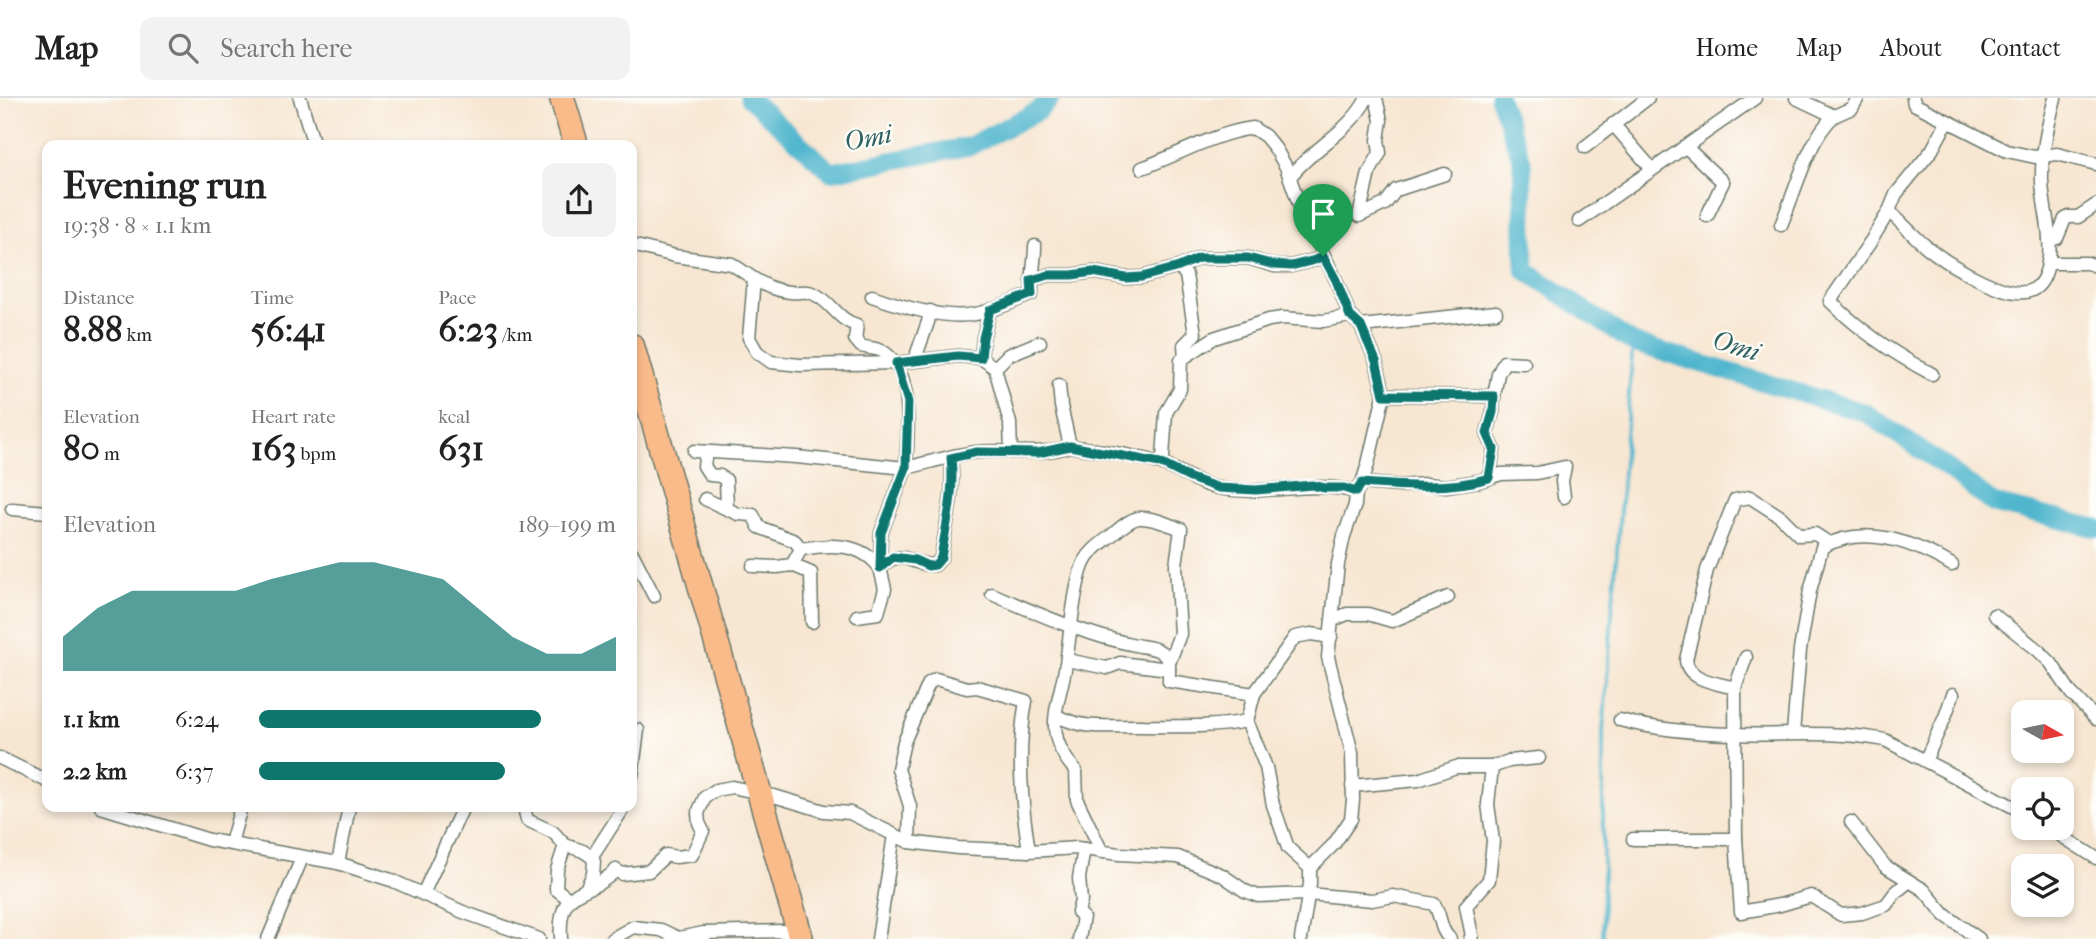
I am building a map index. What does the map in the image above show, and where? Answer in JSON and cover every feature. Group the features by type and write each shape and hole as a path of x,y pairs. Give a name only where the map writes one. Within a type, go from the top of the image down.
{"highway":[{"path":"562,98 575,140"},
{"path":"637,362 802,939"}],"street":[{"path":"300,98 313,140"},
{"path":"1290,177 1298,166 1355,118 1367,98"},
{"path":"1376,98 1381,120 1378,140 1380,153 1369,173 1359,216 1385,204 1396,190 1445,174"},
{"path":"1585,147 1648,98"},
{"path":"1578,220 1755,98"},
{"path":"1796,98 1834,116"},
{"path":"1781,225 1810,152 1828,121 1852,108 1858,98"},
{"path":"1889,211 1927,248 1971,277 2001,289 2024,292 2033,290 2044,279 2048,263 2049,240 2042,181 2043,155 2055,98"},
{"path":"1911,100 1947,122 2007,152 2035,157 2057,155 2096,164"},
{"path":"1932,374 1900,358 1871,337 1830,300 1889,211 1896,194 1932,150 1947,122"},
{"path":"1614,124 1651,168"},
{"path":"1142,168 1207,141 1253,128 1265,136 1275,148 1290,177 1350,316 1361,326 1376,361 1384,395 1338,564 1328,657 1352,753 1353,800 1350,819 1334,844 1310,868 1301,939"},
{"path":"1685,146 1723,182 1707,215"},
{"path":"2049,240 2057,238 2069,216 2078,217 2096,205"},
{"path":"637,246 676,256 732,264 771,289 810,292 823,299 846,322 857,325 855,339 861,346 881,350 896,363 908,402 906,468 881,533 880,568 885,589 878,613 858,616"},
{"path":"872,296 930,311 973,315 990,310 1032,294 1035,246"},
{"path":"1031,280 1049,275 1093,272 1126,278 1142,277 1179,267 1199,258 1248,258 1291,266 1323,256"},
{"path":"2048,263 2087,262 2096,266"},
{"path":"1179,267 1186,275 1195,334 1184,345 1185,357"},
{"path":"754,279 749,338 757,352 771,362 800,365 896,363 958,356 981,358 995,368 1010,422 1011,452"},
{"path":"981,358 990,310"},
{"path":"920,360 917,353 930,311"},
{"path":"1361,326 1496,312"},
{"path":"1160,463 1163,458 1166,413 1180,389 1181,360 1214,338 1269,320 1282,318 1323,321 1350,316"},
{"path":"995,368 1009,355 1040,342"},
{"path":"1489,478 1494,449 1487,433 1498,374 1504,362 1524,363"},
{"path":"1059,385 1070,446"},
{"path":"1384,395 1494,396"},
{"path":"727,509 726,480 710,475 700,452 796,457 906,468 977,452 1038,453 1070,446 1160,463 1190,478 1219,488 1256,490 1312,485 1325,488 1446,486 1501,474 1537,473 1565,467 1562,481 1564,497"},
{"path":"880,568 893,557 915,560 928,566 935,565 941,558 952,500 954,479 951,458"},
{"path":"1735,688 1693,675 1687,669 1686,660 1707,570 1735,500 1750,497 1781,517 1799,535 1815,534 1829,543"},
{"path":"705,499 738,514 753,515 759,527 795,541 801,549"},
{"path":"12,509 42,512"},
{"path":"1102,852 1077,800 1076,771 1062,756 1054,738 1070,625 1083,563 1090,553 1122,526 1138,518 1181,529 1176,565 1180,634 1169,666"},
{"path":"1793,733 1800,650 1810,591 1822,547 1851,535 1880,537 1931,552 1952,565"},
{"path":"801,549 821,546 862,550 873,558 880,568"},
{"path":"792,565 801,549"},
{"path":"637,563 654,596"},
{"path":"753,566 792,565 811,573 812,622"},
{"path":"992,594 1113,640 1156,649 1167,655 1168,681 1254,694"},
{"path":"1333,620 1347,614 1358,614 1392,621 1448,597"},
{"path":"1994,615 2051,663 2071,693 2096,719"},
{"path":"1310,868 1288,848 1273,805 1266,767 1247,721 1254,694 1295,637 1311,634 1331,637"},
{"path":"1746,656 1735,688 1736,839 1741,912 1811,896 1841,915 1863,913 1886,905 1908,882"},
{"path":"1067,660 1107,668 1120,663 1169,666"},
{"path":"909,842 910,806 898,769 904,742 929,683 936,679 967,688 978,687 1026,701 1020,739 1023,810 1029,851"},
{"path":"1925,761 1953,694"},
{"path":"1057,716 1071,723 1102,728 1220,726 1247,721"},
{"path":"1620,720 1671,730 1866,736 1885,740 2011,806"},
{"path":"637,738 638,730"},
{"path":"0,758 42,778"},
{"path":"1352,786 1418,780 1456,767 1492,767 1509,761 1539,758"},
{"path":"1470,939 1472,936 1466,906 1489,880 1493,841 1489,788 1492,767"},
{"path":"561,939 559,920 569,899 608,878 616,870 622,874 647,872 666,855 692,855 703,831 698,813 705,797 710,792 732,787 824,811 850,813 909,842 958,848 1029,851 1084,849 1178,857 1222,875 1245,891 1258,896 1308,894 1372,900 1392,896 1434,904 1439,911 1442,930 1450,939"},
{"path":"134,812 198,837 338,863 539,939"},
{"path":"231,843 240,812"},
{"path":"338,863 347,812"},
{"path":"423,894 461,812"},
{"path":"525,812 527,820 553,832 565,845 592,857 593,874 587,887"},
{"path":"592,857 621,812"},
{"path":"1851,822 1885,866 1924,890 1945,915 1979,939"},
{"path":"878,939 894,835"},
{"path":"1633,839 1736,839"},
{"path":"2068,840 2096,858"},
{"path":"565,845 557,870 556,890 569,899"},
{"path":"1079,939 1083,917 1078,912 1081,901 1079,878 1084,849"},
{"path":"268,939 302,858"},
{"path":"612,939 633,927 661,930 678,937 783,931 809,939"}],"waterway":[{"name":"Omi","path":"749,98 831,172 970,146 1038,111 1051,98"},
{"name":"Omi","path":"1499,98 1522,161 1525,270 1633,343 1866,413 1943,465 1994,504 2096,528"},
{"path":"1603,939 1603,732 1633,343"}],"route":[{"path":"1323,256 1350,316 1361,326 1376,361 1384,395 1494,396 1487,433 1494,449 1489,478 1446,486 1362,483 1356,492 1344,488 1317,488 1312,485 1256,490 1219,488 1190,478 1160,463 1070,446 1038,453 969,453 951,458 954,479 952,500 941,558 935,565 928,566 915,560 893,557 880,568 881,533 906,468 908,402 896,363 958,356 981,358 990,310 1032,294 1031,280 1049,275 1093,272 1126,278 1142,277 1179,267 1199,258 1248,258 1291,266 1323,256"}]}
